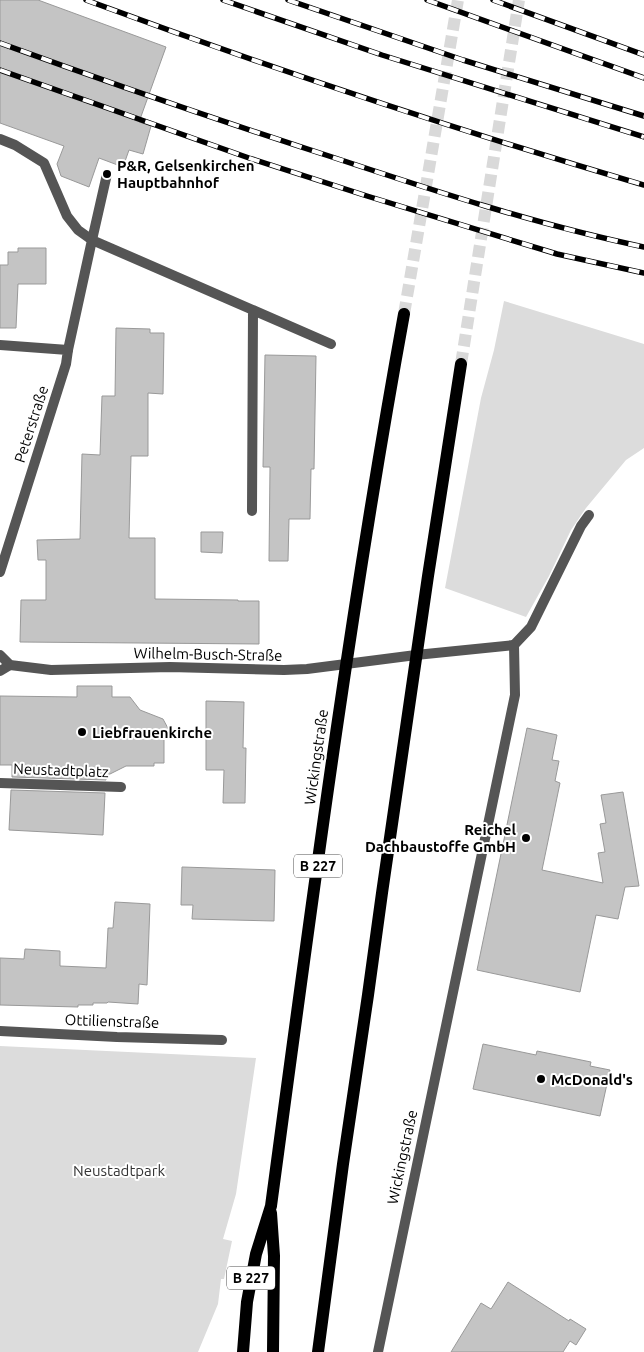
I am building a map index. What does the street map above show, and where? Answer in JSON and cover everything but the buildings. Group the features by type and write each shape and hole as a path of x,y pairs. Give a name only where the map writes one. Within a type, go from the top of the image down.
{"main road":[{"name":"Wickingstraße","path":"243,1352 247,1302 256,1254 271,1206 346,664 392,376 404,314"},
{"path":"318,1352 416,655 461,364"},
{"name":"Wickingstraße","path":"271,1206 274,1256 273,1352"}],"street":[{"path":"0,139 15,145 44,163 67,216 78,230 92,240 331,344"},
{"name":"Peterstraße","path":"0,572 66,364 107,174"},
{"path":"252,510 253,310"},
{"path":"0,346 68,350"},
{"path":"416,655 514,645 532,627 581,526 589,515"},
{"name":"Wickingstraße","path":"378,1352 515,695 514,645"},
{"path":"0,655 10,665 0,671"},
{"name":"Wilhelm-Busch-Straße","path":"10,665 51,670 170,667 284,670 307,669 416,655"},
{"name":"Neustadtplatz","path":"0,783 121,787"},
{"name":"Ottilienstraße","path":"0,1031 108,1037 222,1040"}],"green space":[{"path":"504,301 644,344 644,448 626,460 586,508 571,530 549,576 526,617 445,588 481,398 494,350"},
{"name":"Neustadtpark","path":"0,1046 256,1058 236,1194 223,1239 232,1241 224,1279 221,1279 218,1304 198,1352 0,1352"}],"tunnel":[{"path":"404,314 458,0"},
{"path":"461,364 519,0"}],"railway":[{"path":"86,0 224,50 364,97 644,185"},
{"path":"223,0 382,55 644,137"},
{"path":"288,0 463,60 644,116"},
{"path":"427,0 644,78"},
{"path":"493,0 644,55"},
{"path":"0,43 207,116 448,195 526,218 644,247"},
{"path":"0,70 249,158 367,196 557,254 644,273"}],"place":[{"name":"P&R, Gelsenkirchen Hauptbahnhof","path":"107,174"},
{"name":"Liebfrauenkirche","path":"82,732"},
{"name":"Reichel Dachbaustoffe GmbH","path":"526,838"},
{"name":"McDonald's","path":"541,1079"}]}
